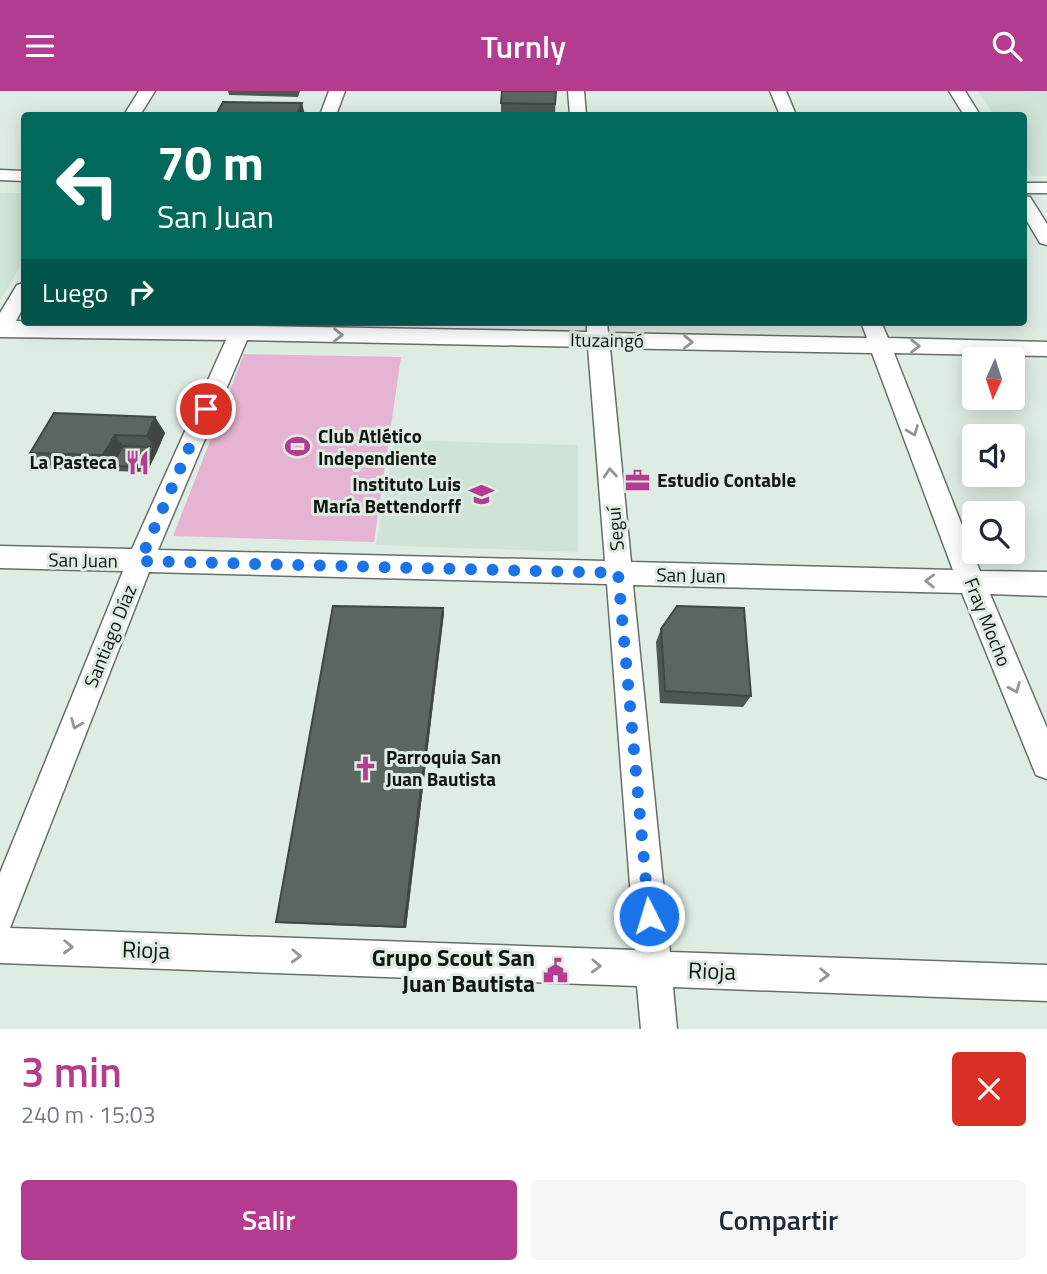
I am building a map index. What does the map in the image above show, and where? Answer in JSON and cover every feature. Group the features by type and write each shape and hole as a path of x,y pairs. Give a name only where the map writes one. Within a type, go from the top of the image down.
{"street":[{"path":"134,112 147,91"},
{"path":"329,112 337,91"},
{"path":"576,91 578,112"},
{"path":"778,91 787,112"},
{"path":"957,91 970,112"},
{"path":"0,175 21,176"},
{"path":"1027,188 1047,188"},
{"path":"1027,206 1047,239"},
{"path":"0,329 21,295"},
{"name":"Ituzaingó","path":"0,329 242,327 875,334 1047,349"},
{"name":"Santiago Díaz","path":"0,915 140,561 242,327"},
{"name":"Seguí","path":"597,331 659,1029"},
{"name":"Fray Mocho","path":"875,334 971,582 1047,764"},
{"name":"San Juan","path":"0,558 1047,584"},
{"name":"Rioja","path":"0,945 1047,983"}],"shaded area":[{"path":"978,91 1047,92 1047,176 1033,176 1027,167 1027,112 992,112"},
{"path":"0,193 21,193 21,265 0,300"},
{"name":"Club Atlético Independiente","path":"244,354 401,357 374,542 173,536"},
{"name":"Instituto Luis María Bettendorff","path":"395,440 578,445 578,552 376,545"}],"building":[{"path":"502,91 556,91 555,104 501,103"},
{"path":"223,102 302,103 298,112 218,112"},
{"path":"54,413 155,417 147,436 115,435 103,455 30,453"},
{"path":"123,446 154,447 144,467 111,466"},
{"name":"Parroquia San Juan Bautista","path":"333,606 443,608 404,927 276,922"},
{"path":"677,606 744,608 751,696 665,691 661,629"}],"place":[{"name":"Club Atlético Independiente","path":"298,447"},
{"name":"La Pasteca","path":"137,462"},
{"name":"Estudio Contable","path":"637,480"},
{"name":"Instituto Luis María Bettendorff","path":"481,495"},
{"name":"Parroquia San Juan Bautista","path":"366,768"},
{"name":"Grupo Scout San Juan Bautista","path":"555,971"}],"route":[{"path":"206,409 140,561 618,573 649,916"}]}
